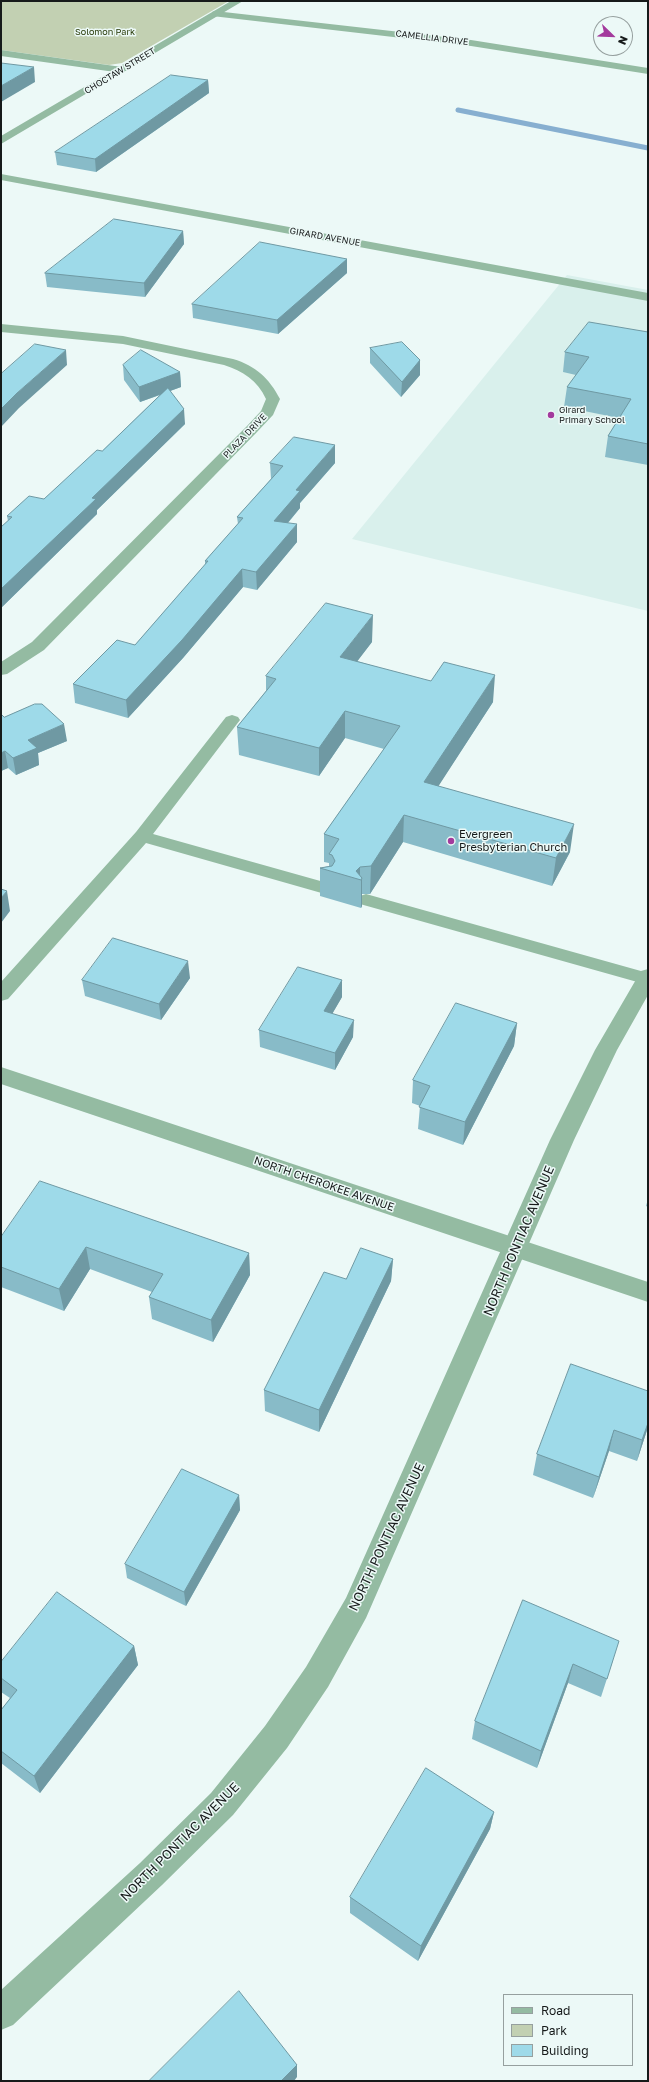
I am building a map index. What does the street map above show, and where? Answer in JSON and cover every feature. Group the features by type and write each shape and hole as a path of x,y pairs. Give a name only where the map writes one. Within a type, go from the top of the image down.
{"street":[{"name":"CHOCTAW STREET","path":"1,141 238,1"},
{"name":"CAMELLIA DRIVE","path":"215,14 464,42 562,56 648,71"},
{"path":"1,53 122,70"},
{"name":"GIRARD AVENUE","path":"1,177 648,297"},
{"name":"PLAZA DRIVE","path":"1,328 70,332 112,337 144,342 226,361 245,368 258,376 268,388 273,399 268,412 258,423 38,646 1,670"},
{"name":"NORTH PONTIAC AVENUE","path":"1,2013 151,1874 222,1804 276,1737 317,1676 356,1608 516,1248 562,1140 606,1050 647,978"},
{"name":"NORTH CHEROKEE AVENUE","path":"1,1075 648,1292"}],"lane":[{"path":"1,994 142,836 232,720"},
{"path":"142,836 325,888"},
{"path":"366,900 647,978"}],"shaded area":[{"name":"Girard Primary School","path":"567,275 648,290 648,611 352,539"}],"green space":[{"name":"Solomon Park","path":"1,1 229,1 122,63 109,65 1,50"}],"building":[{"path":"1,63 34,67 1,86"},
{"path":"171,75 208,80 95,159 55,152"},
{"path":"114,219 183,231 144,283 45,273"},
{"path":"260,242 347,259 277,320 192,304"},
{"path":"589,322 648,332 648,444 608,436 631,399 567,387 589,357 565,352"},
{"path":"402,342 420,360 402,382 370,348"},
{"path":"35,344 66,350 1,409 1,374"},
{"path":"141,350 180,372 139,387 123,365"},
{"path":"168,388 184,409 92,498 96,499 1,589 1,527 12,517 7,516 29,496 44,499 97,450 102,451"},
{"path":"294,437 335,445 296,490 300,491 274,521 297,524 256,572 242,569 182,640 126,700 73,684 117,640 135,645 243,518 237,517 283,466 270,463"},
{"path":"326,603 373,615 340,657 431,681 444,662 495,675 424,782 574,824 556,858 404,815 371,866 360,867 356,871 362,878 361,880 320,868 332,866 335,861 332,855 329,854 339,839 324,834 400,726 345,711 319,748 237,727 276,679 266,676"},
{"path":"35,704 42,704 64,724 28,740 37,748 13,758 5,751 1,753 1,714 4,717"},
{"path":"1,889 7,891 1,898"},
{"path":"113,938 188,961 159,1004 82,980"},
{"path":"298,967 342,980 324,1011 354,1020 335,1053 259,1030"},
{"path":"456,1003 517,1023 465,1122 419,1107 430,1086 413,1080"},
{"path":"40,1181 249,1253 211,1320 149,1297 163,1274 86,1247 59,1289 1,1267 1,1237"},
{"path":"361,1248 393,1259 319,1410 264,1390 324,1272 346,1279"},
{"path":"571,1364 648,1391 648,1423 642,1440 614,1430 599,1477 537,1454"},
{"path":"182,1469 239,1495 184,1592 125,1564"},
{"path":"57,1592 134,1646 34,1776 1,1751 1,1710 17,1690 1,1678 1,1662"},
{"path":"523,1600 619,1641 607,1679 573,1664 541,1751 475,1721"},
{"path":"426,1768 494,1812 421,1946 350,1897"},
{"path":"239,1991 297,2065 281,2081 149,2081"}],"waterway":[{"path":"458,110 648,148"}],"place":[{"name":"Girard Primary School","path":"551,415"},
{"name":"Evergreen Presbyterian Church","path":"451,841"}]}
